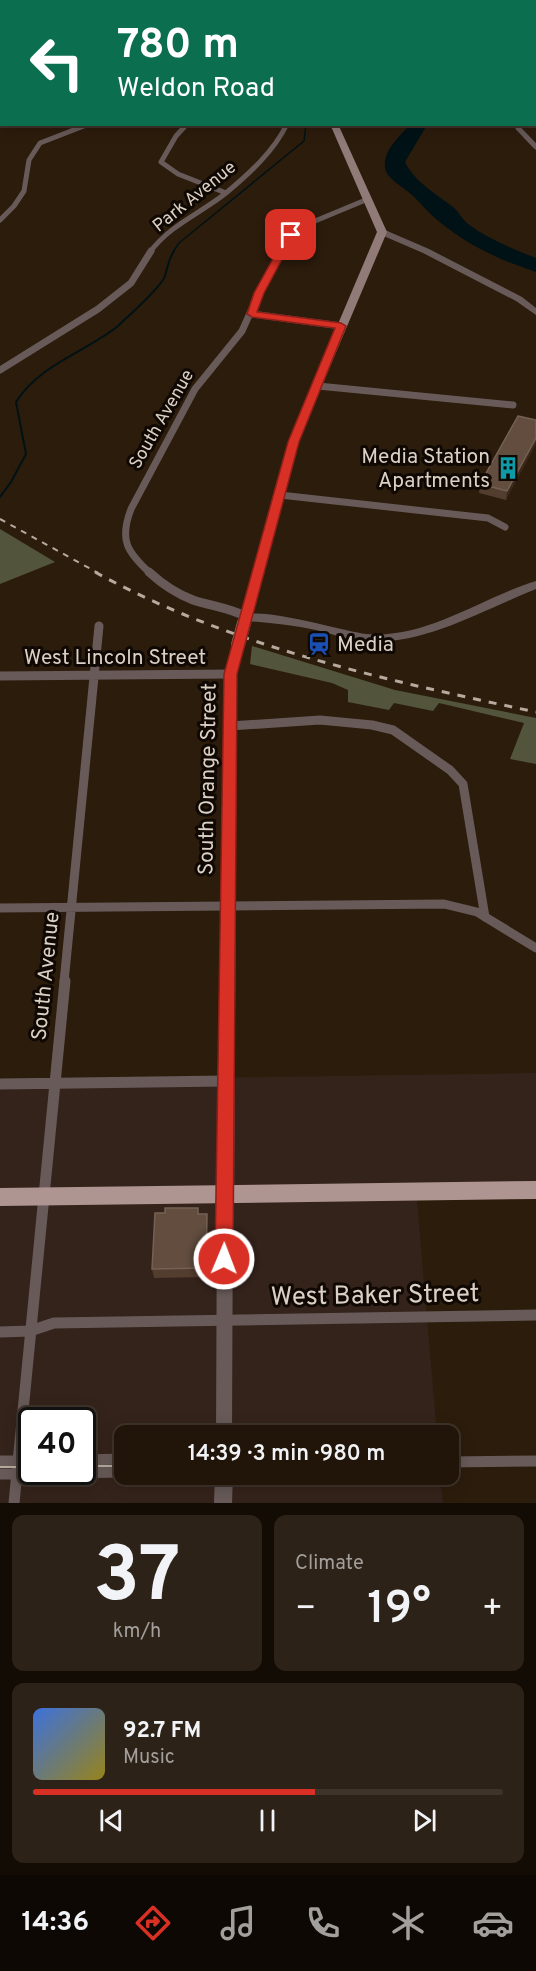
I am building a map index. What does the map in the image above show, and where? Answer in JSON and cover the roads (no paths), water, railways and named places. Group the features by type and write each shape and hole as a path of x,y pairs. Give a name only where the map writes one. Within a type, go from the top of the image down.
{"main road":[{"path":"335,126 382,232"},
{"name":"South Orange Street","path":"225,1194 231,674 293,442 382,232"},
{"path":"0,1197 536,1190"}],"street":[{"path":"0,219 14,206 24,191 29,160 40,143 84,126"},
{"path":"186,126 176,136 161,162 178,174 226,193"},
{"name":"Park Avenue","path":"0,370 98,309 131,283 152,250 167,234 226,193 277,144 286,126"},
{"path":"519,126 518,128 536,147"},
{"name":"South Avenue","path":"246,620 231,609 188,598 164,583 133,554 125,541 125,525 180,414 210,367 242,331 252,314 259,293 291,235 315,221 368,199"},
{"path":"382,232 426,251 512,295 536,312"},
{"path":"252,314 341,326"},
{"path":"318,386 513,405"},
{"path":"280,495 488,518 505,527"},
{"path":"246,620 315,626 352,636 389,637 421,632 452,622 536,585"},
{"name":"South Avenue","path":"25,1407 30,1331 99,626"},
{"name":"West Lincoln Street","path":"0,676 231,674"},
{"path":"230,726 320,720 372,725 393,730 450,770 463,784 485,917"},
{"path":"0,908 444,904 467,909 485,917 536,948"},
{"path":"0,1084 226,1081"},
{"name":"South Orange Street","path":"224,1425 225,1194"},
{"name":"West Baker Street","path":"0,1332 30,1331 54,1323 536,1315"},
{"path":"96,1460 114,1460"},
{"path":"0,1461 18,1464"},
{"path":"459,1462 536,1461"},
{"path":"0,1474 18,1467"},
{"path":"96,1470 114,1471"},
{"name":"South Avenue","path":"14,1503 18,1484"},
{"path":"224,1485 224,1503"}],"waterway":[{"path":"173,252 179,243 304,141 306,126"},
{"path":"0,497 26,454 16,402 37,378 118,326 136,309 162,281 174,251"}],"tram line":[{"path":"96,1466 114,1466"},
{"path":"0,1467 18,1467"}],"railway":[{"path":"0,519 98,573"},
{"path":"95,572 147,598 254,641 366,673 536,712"}],"place":[{"name":"Media Station Apartments","path":"508,468"},
{"name":"Media","path":"319,644"}]}
